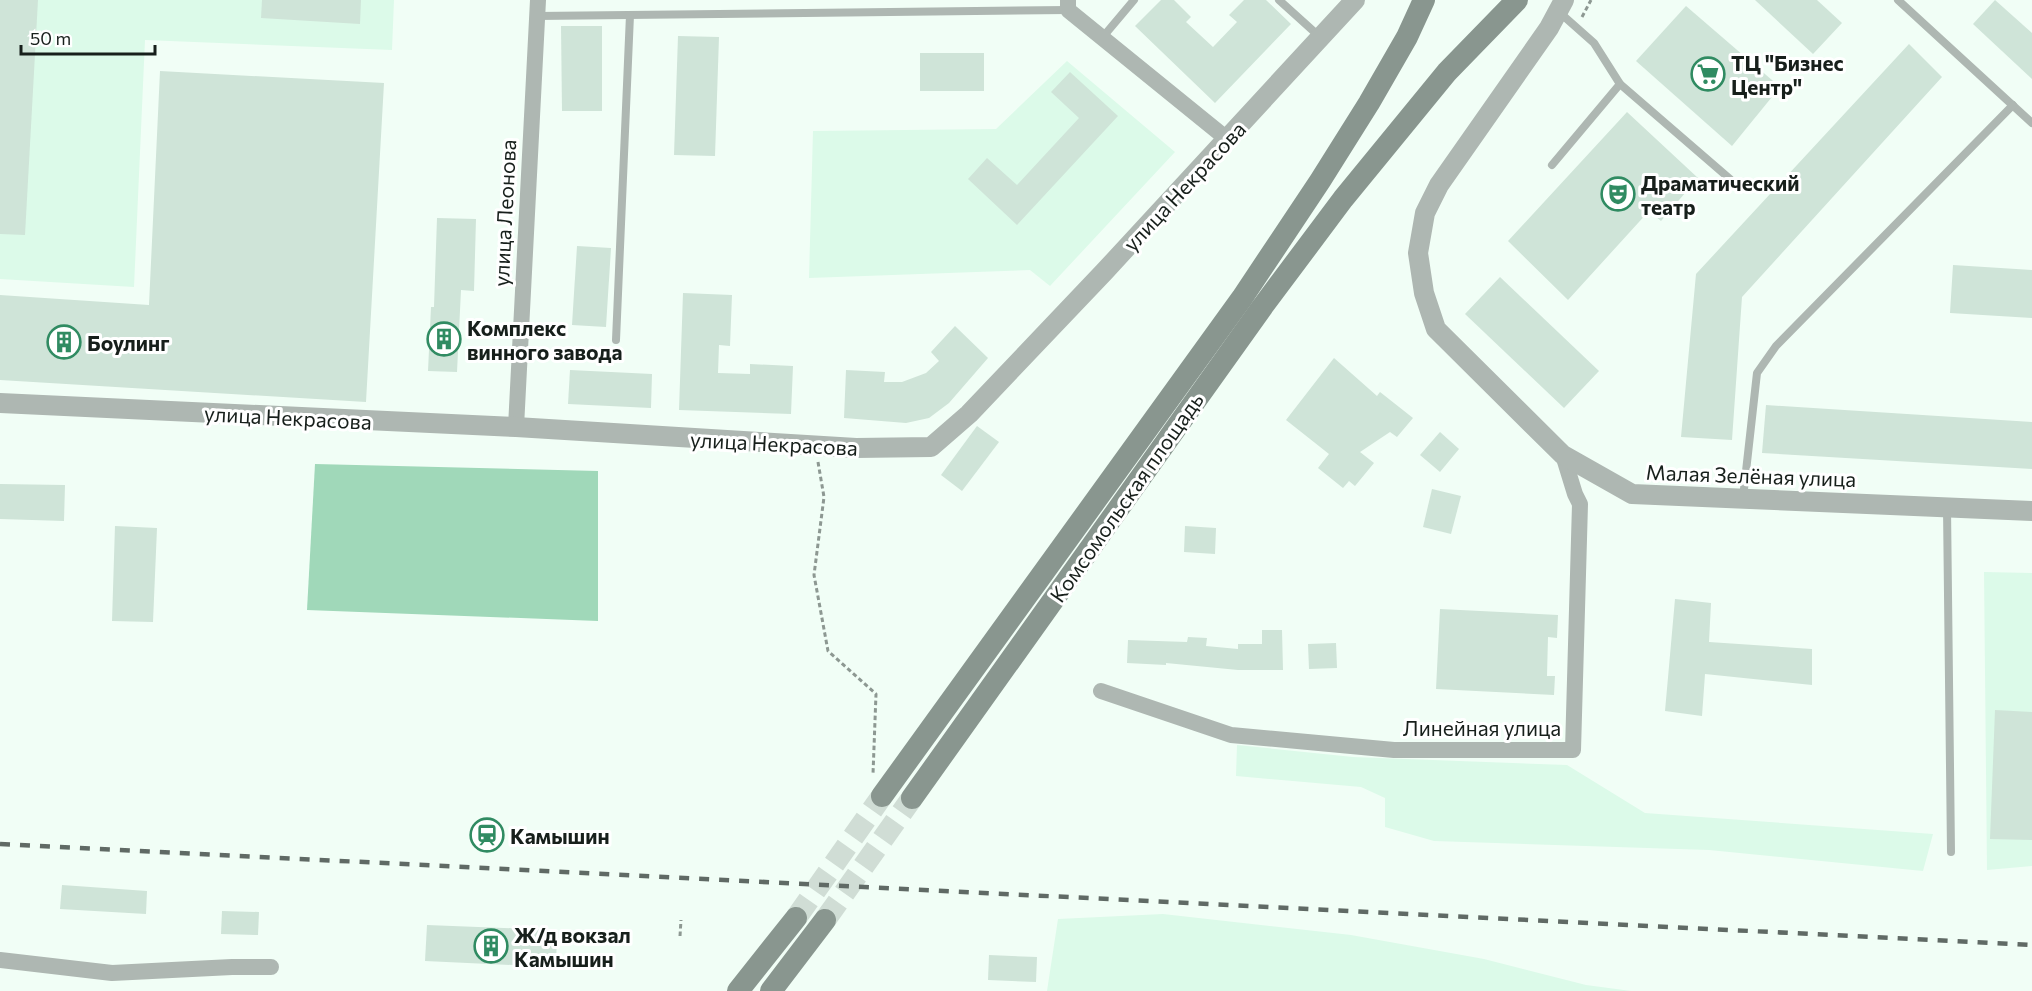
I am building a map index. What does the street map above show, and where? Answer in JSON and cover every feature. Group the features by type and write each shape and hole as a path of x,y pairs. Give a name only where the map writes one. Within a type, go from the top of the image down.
{"main road":[{"path":"878,786 1242,298 1369,103 1407,37 1424,0"},
{"name":"Комсомольская площадь","path":"912,798 1263,306 1344,199 1447,72 1517,0"},
{"path":"738,991 796,918"},
{"path":"771,991 825,920"}],"street":[{"name":"улица Некрасова","path":"0,403 516,427 814,446 888,449 931,447 969,414 1355,0"},
{"name":"Малая Зелёная улица","path":"1557,4 1439,185 1425,213 1418,253 1424,293 1436,329 1563,455 1632,495 2032,511"},
{"path":"1068,5 1102,38 1227,139"},
{"name":"улица Леонова","path":"516,427 538,8"},
{"name":"Линейная улица","path":"1101,691 1231,735 1394,750 1573,750 1580,504 1563,455"},
{"path":"0,960 112,973 271,966"}],"lane":[{"path":"1102,38 1134,0"},
{"path":"1279,0 1321,38"},
{"path":"1898,0 2032,123"},
{"path":"1557,4 1576,28 1594,43 1620,84 1730,179"},
{"path":"538,8 630,15 1068,5"},
{"path":"616,340 630,15"},
{"path":"1551,165 1620,84"},
{"path":"1743,499 1757,373 1776,345 2013,105"},
{"path":"1947,507 1951,852"}],"path":[{"path":"1576,28 1591,0"},
{"path":"814,446 824,497 814,575 828,651 876,694 878,786"},
{"path":"680,936 681,920"}],"shaded area":[{"path":"0,0 394,0 392,50 145,40 134,287 0,279"},
{"path":"1067,61 1175,152 1050,286 1030,270 809,278 813,131 996,129"},
{"path":"1984,572 2032,573 2032,866 1987,870"},
{"path":"1237,745 1353,757 1567,765 1645,813 1933,834 1923,871 1709,850 1434,841 1385,827 1385,798 1361,787 1236,776"},
{"path":"1163,914 1351,935 1484,959 1586,985 1631,991 1047,991 1058,919"}],"green space":[{"path":"315,464 598,471 598,621 307,610"}],"building":[{"path":"0,0 38,0 25,235 0,234"},
{"path":"262,0 361,0 360,24 261,18"},
{"path":"1161,0 1174,0 1191,17 1186,22 1213,47 1237,22 1229,15 1244,0 1266,0 1291,24 1215,103 1135,26"},
{"path":"1755,0 1817,0 1842,23 1813,54"},
{"path":"1995,0 2032,33 2032,79 1973,24"},
{"name":"ТЦ \"Бизнес Центр\"","path":"1686,6 1780,87 1732,146 1636,61"},
{"path":"561,26 602,26 602,111 562,111"},
{"path":"678,36 719,37 715,156 674,155"},
{"path":"1909,44 1942,77 1742,297 1732,440 1681,437 1696,274"},
{"path":"920,53 984,53 984,91 920,91"},
{"path":"160,71 384,83 366,402 0,380 0,295 149,305"},
{"path":"1070,72 1118,116 1017,225 968,179 987,158 1017,185 1079,118 1051,92"},
{"name":"Драматический театр","path":"1627,112 1698,178 1661,221 1649,211 1568,300 1508,241"},
{"path":"437,218 476,219 474,291 461,290 457,372 428,371 431,307 434,307"},
{"path":"577,246 611,248 606,327 572,325"},
{"path":"1953,265 2032,270 2032,318 1950,313"},
{"path":"1500,277 1599,371 1564,408 1465,314"},
{"path":"683,293 732,295 730,346 719,345 718,373 750,374 750,364 793,366 791,414 679,410"},
{"path":"955,326 988,358 949,403 929,418 906,423 844,418 846,370 885,372 884,382 902,382 926,373 939,361 931,352"},
{"path":"1334,358 1377,396 1380,392 1413,418 1397,437 1390,432 1360,452 1374,463 1355,486 1349,481 1343,488 1318,468 1329,454 1286,420"},
{"path":"570,370 652,374 651,408 568,404"},
{"path":"1766,405 2032,422 2032,469 1762,453"},
{"path":"977,426 999,442 962,491 941,475"},
{"path":"1440,432 1459,449 1440,472 1420,455"},
{"path":"0,484 65,485 64,521 0,519"},
{"path":"1432,489 1461,496 1451,534 1423,527"},
{"path":"115,526 157,528 153,622 112,621"},
{"path":"1185,526 1216,528 1215,554 1184,552"},
{"path":"1675,599 1711,603 1709,642 1812,649 1812,685 1705,674 1702,716 1665,711"},
{"path":"1440,609 1558,615 1557,638 1548,637 1547,676 1555,676 1554,695 1436,689"},
{"path":"1262,630 1282,630 1283,670 1238,670 1166,663 1166,665 1127,663 1128,640 1187,642 1188,637 1207,638 1206,646 1238,649 1238,644 1262,644"},
{"path":"1336,643 1337,668 1309,669 1308,644"},
{"path":"1995,710 2032,712 2032,840 1990,839"},
{"path":"62,885 147,891 146,914 60,909"},
{"path":"222,911 259,912 258,935 221,934"},
{"name":"Ж/д вокзал Камышин","path":"427,925 557,930 556,967 425,961"},
{"path":"989,955 1037,957 1036,982 988,980"}],"tunnel":[{"path":"796,918 882,796"},
{"path":"825,920 912,798"}],"railway":[{"path":"0,844 2032,945"}],"place":[{"name":"ТЦ \"Бизнес Центр\"","path":"1708,74"},
{"name":"Драматический театр","path":"1618,194"},
{"name":"Комплекс винного завода","path":"444,339"},
{"name":"Боулинг","path":"64,342"},
{"name":"Камышин","path":"487,835"},
{"name":"Ж/д вокзал Камышин","path":"491,946"}]}
